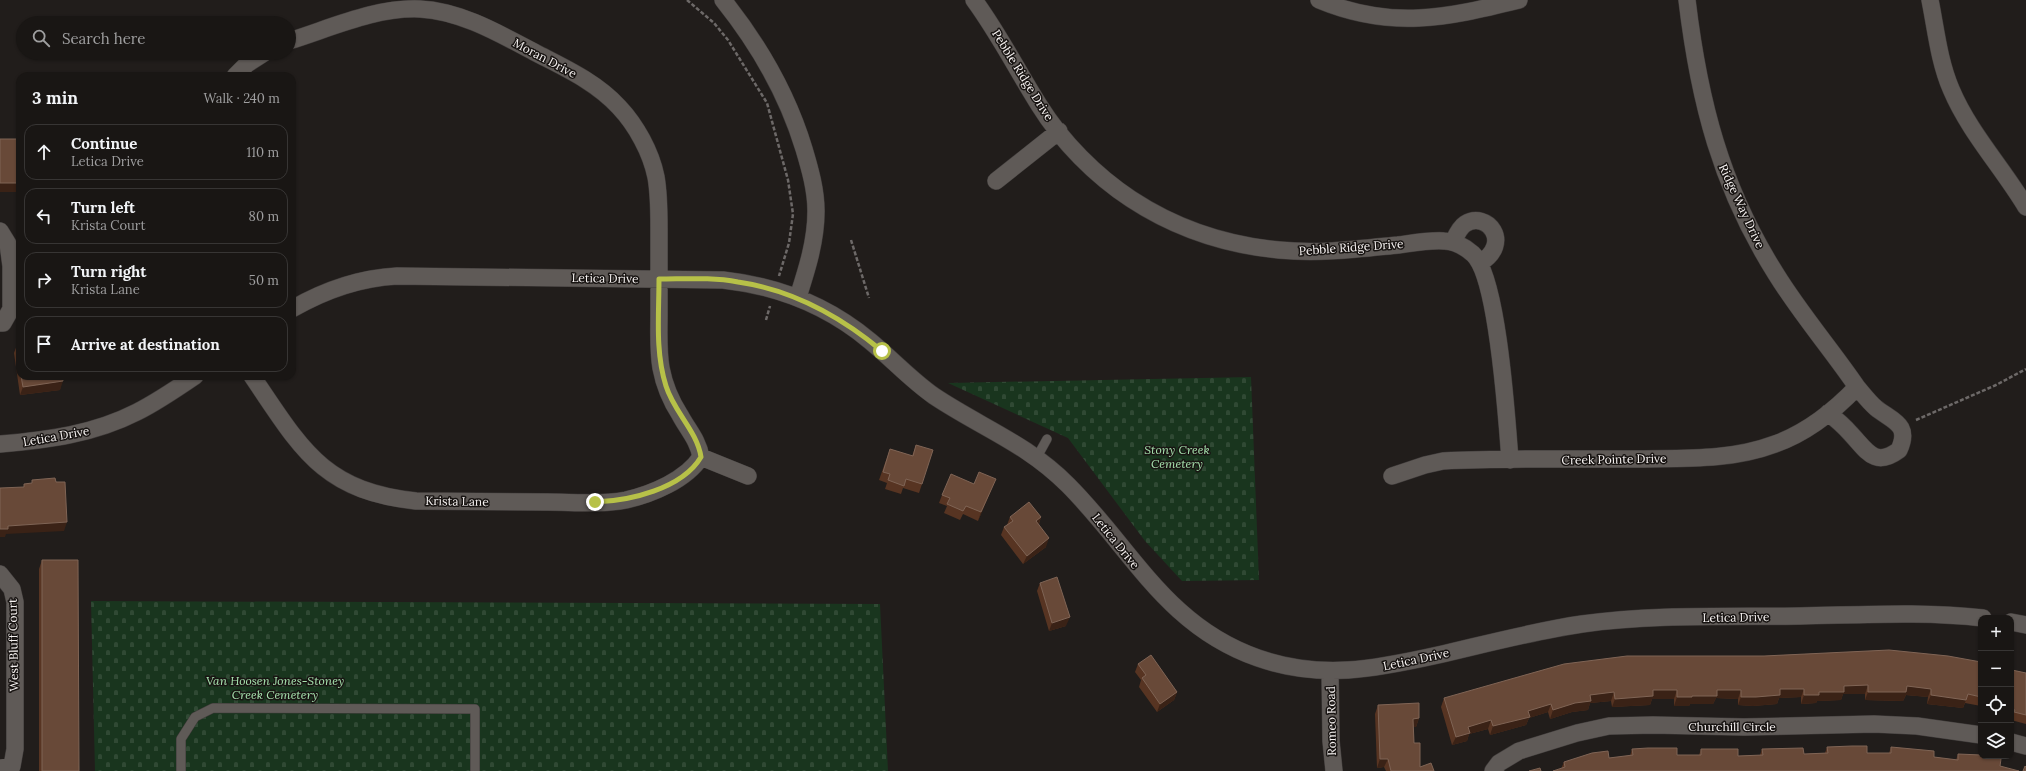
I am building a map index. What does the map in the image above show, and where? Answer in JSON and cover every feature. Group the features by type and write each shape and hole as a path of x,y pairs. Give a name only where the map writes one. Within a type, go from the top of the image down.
{"street":[{"path":"723,0 756,45 774,75 790,109 809,166 814,193 815,226 813,245 798,297"},
{"name":"Pebble Ridge Drive","path":"974,0 993,26 1040,106 1073,148 1115,188 1170,221 1211,237 1246,246 1295,252 1342,250 1434,241 1453,242 1468,250 1480,263 1487,284 1505,393 1510,460"},
{"path":"1319,0 1337,8 1399,19 1444,16 1519,0"},
{"name":"Ridge Way Drive","path":"1687,0 1703,99 1720,160 1747,223 1777,275 1857,387 1876,407 1895,420 1902,428 1904,436 1899,450 1885,458 1877,458 1869,454 1845,427 1828,413"},
{"path":"1930,0 1940,55 1950,88 1967,120 2026,207"},
{"name":"Moran Drive","path":"296,39 386,12 412,9 448,13 476,24 591,83 613,101 627,117 642,141 653,164 657,183 659,209 659,350 662,368 673,404 694,436 699,446 701,457"},
{"path":"239,72 253,60"},
{"path":"996,181 1059,132"},
{"path":"1453,242 1464,225 1472,221 1486,224 1495,234 1495,250 1489,257 1480,263"},
{"path":"0,231 8,244 11,266 11,309 3,323 0,323"},
{"name":"Letica Drive","path":"296,307 320,294 340,286 379,277 737,281 798,297 837,318 861,334 936,397 1019,444 1037,457 1069,486 1089,507 1161,595 1194,624 1218,640 1259,659 1292,668 1330,672 1380,667 1556,628 1628,619 1922,615 1978,618"},
{"name":"Letica Drive","path":"0,444 58,438 106,426 153,404 189,380"},
{"name":"Krista Lane","path":"255,380 292,434 318,463 354,487 392,498 447,501 620,501 649,493 673,482 689,472 701,457"},
{"path":"1828,413 1844,401 1857,387"},
{"name":"Creek Pointe Drive","path":"1392,476 1425,465 1443,461 1685,458 1737,454 1776,444 1806,428 1828,413"},
{"path":"701,457 748,476"},
{"name":"West Bluff Court","path":"0,574 12,589 15,602 7,723 15,749 12,766 0,768"},
{"path":"2014,623 2026,625"},
{"name":"Romeo Road","path":"1330,672 1331,740 1334,771"},
{"name":"Churchill Circle","path":"1493,771 1499,763 1519,750 1577,733 1609,726 1653,725 1744,728 1835,723 1917,726 1978,735"},
{"path":"2014,743 2026,746"}],"lane":[{"path":"1037,457 1047,439"},
{"path":"181,771 181,739 195,717 213,708 253,708 475,709 475,771"}],"path":[{"path":"687,0 709,19 728,40 767,103 788,180 793,214 789,243 778,281"},
{"path":"852,240 859,271 869,298"},
{"path":"766,320 772,300"},
{"path":"1916,420 1996,385 2026,370"}],"green space":[{"name":"Stony Creek Cemetery","path":"1251,377 1259,580 1182,581 1145,541 1068,438 948,383"},
{"name":"Van Hoosen Jones-Stoney Creek Cemetery","path":"91,601 880,604 888,771 95,771"}],"building":[{"path":"0,139 16,139 16,183 0,183"},
{"path":"22,380 63,381 23,387"},
{"path":"916,445 933,450 922,484 906,479 904,486 888,480 890,474 883,472 890,449 913,456"},
{"path":"979,472 996,479 981,512 966,506 963,511 947,504 950,498 942,495 951,474 974,484"},
{"path":"55,478 56,482 65,482 67,522 8,526 8,529 0,529 0,488 24,487 24,484 32,483 32,480"},
{"path":"1029,502 1041,517 1036,521 1049,538 1027,556 1004,527 1013,521 1010,517"},
{"path":"42,560 78,560 79,771 42,771"},
{"path":"1057,577 1070,617 1052,623 1040,583"},
{"path":"1889,650 1948,656 1978,661 1978,696 1968,694 1966,700 1931,695 1931,689 1907,686 1906,692 1868,692 1868,685 1844,686 1844,692 1819,692 1819,695 1804,695 1804,689 1780,689 1780,695 1756,697 1741,697 1741,690 1717,690 1717,696 1677,697 1677,690 1653,690 1653,696 1615,699 1614,692 1590,695 1591,701 1575,703 1553,710 1551,704 1528,711 1530,717 1493,726 1491,720 1468,727 1470,733 1456,737 1444,698 1564,664 1627,656 1764,656"},
{"path":"1151,655 1177,692 1160,704 1142,678 1146,675 1138,664"},
{"path":"2014,670 2026,673 2026,715 2014,712"},
{"path":"1419,703 1419,718 1413,719 1414,743 1420,743 1420,767 1431,763 1434,771 1391,771 1388,759 1380,759 1378,705"},
{"path":"1867,746 1867,753 1891,753 1891,747 1934,751 1934,757 1958,760 1958,754 1978,755 1978,759 2001,759 2000,766 2019,771 1553,771 1565,767 1564,762 1592,753 1608,751 1609,758 1633,755 1632,749 1677,748 1677,755 1701,755 1701,749 1738,749 1738,756 1763,755 1762,749 1803,748 1804,754 1828,753 1827,747"},
{"path":"1540,768 1541,771 1529,771"}],"route":[{"path":"595,502 626,500 649,493 673,482 689,472 701,457 699,446 673,404 666,386 659,350 659,279 709,279 737,281 798,297 852,327 882,351"}]}
